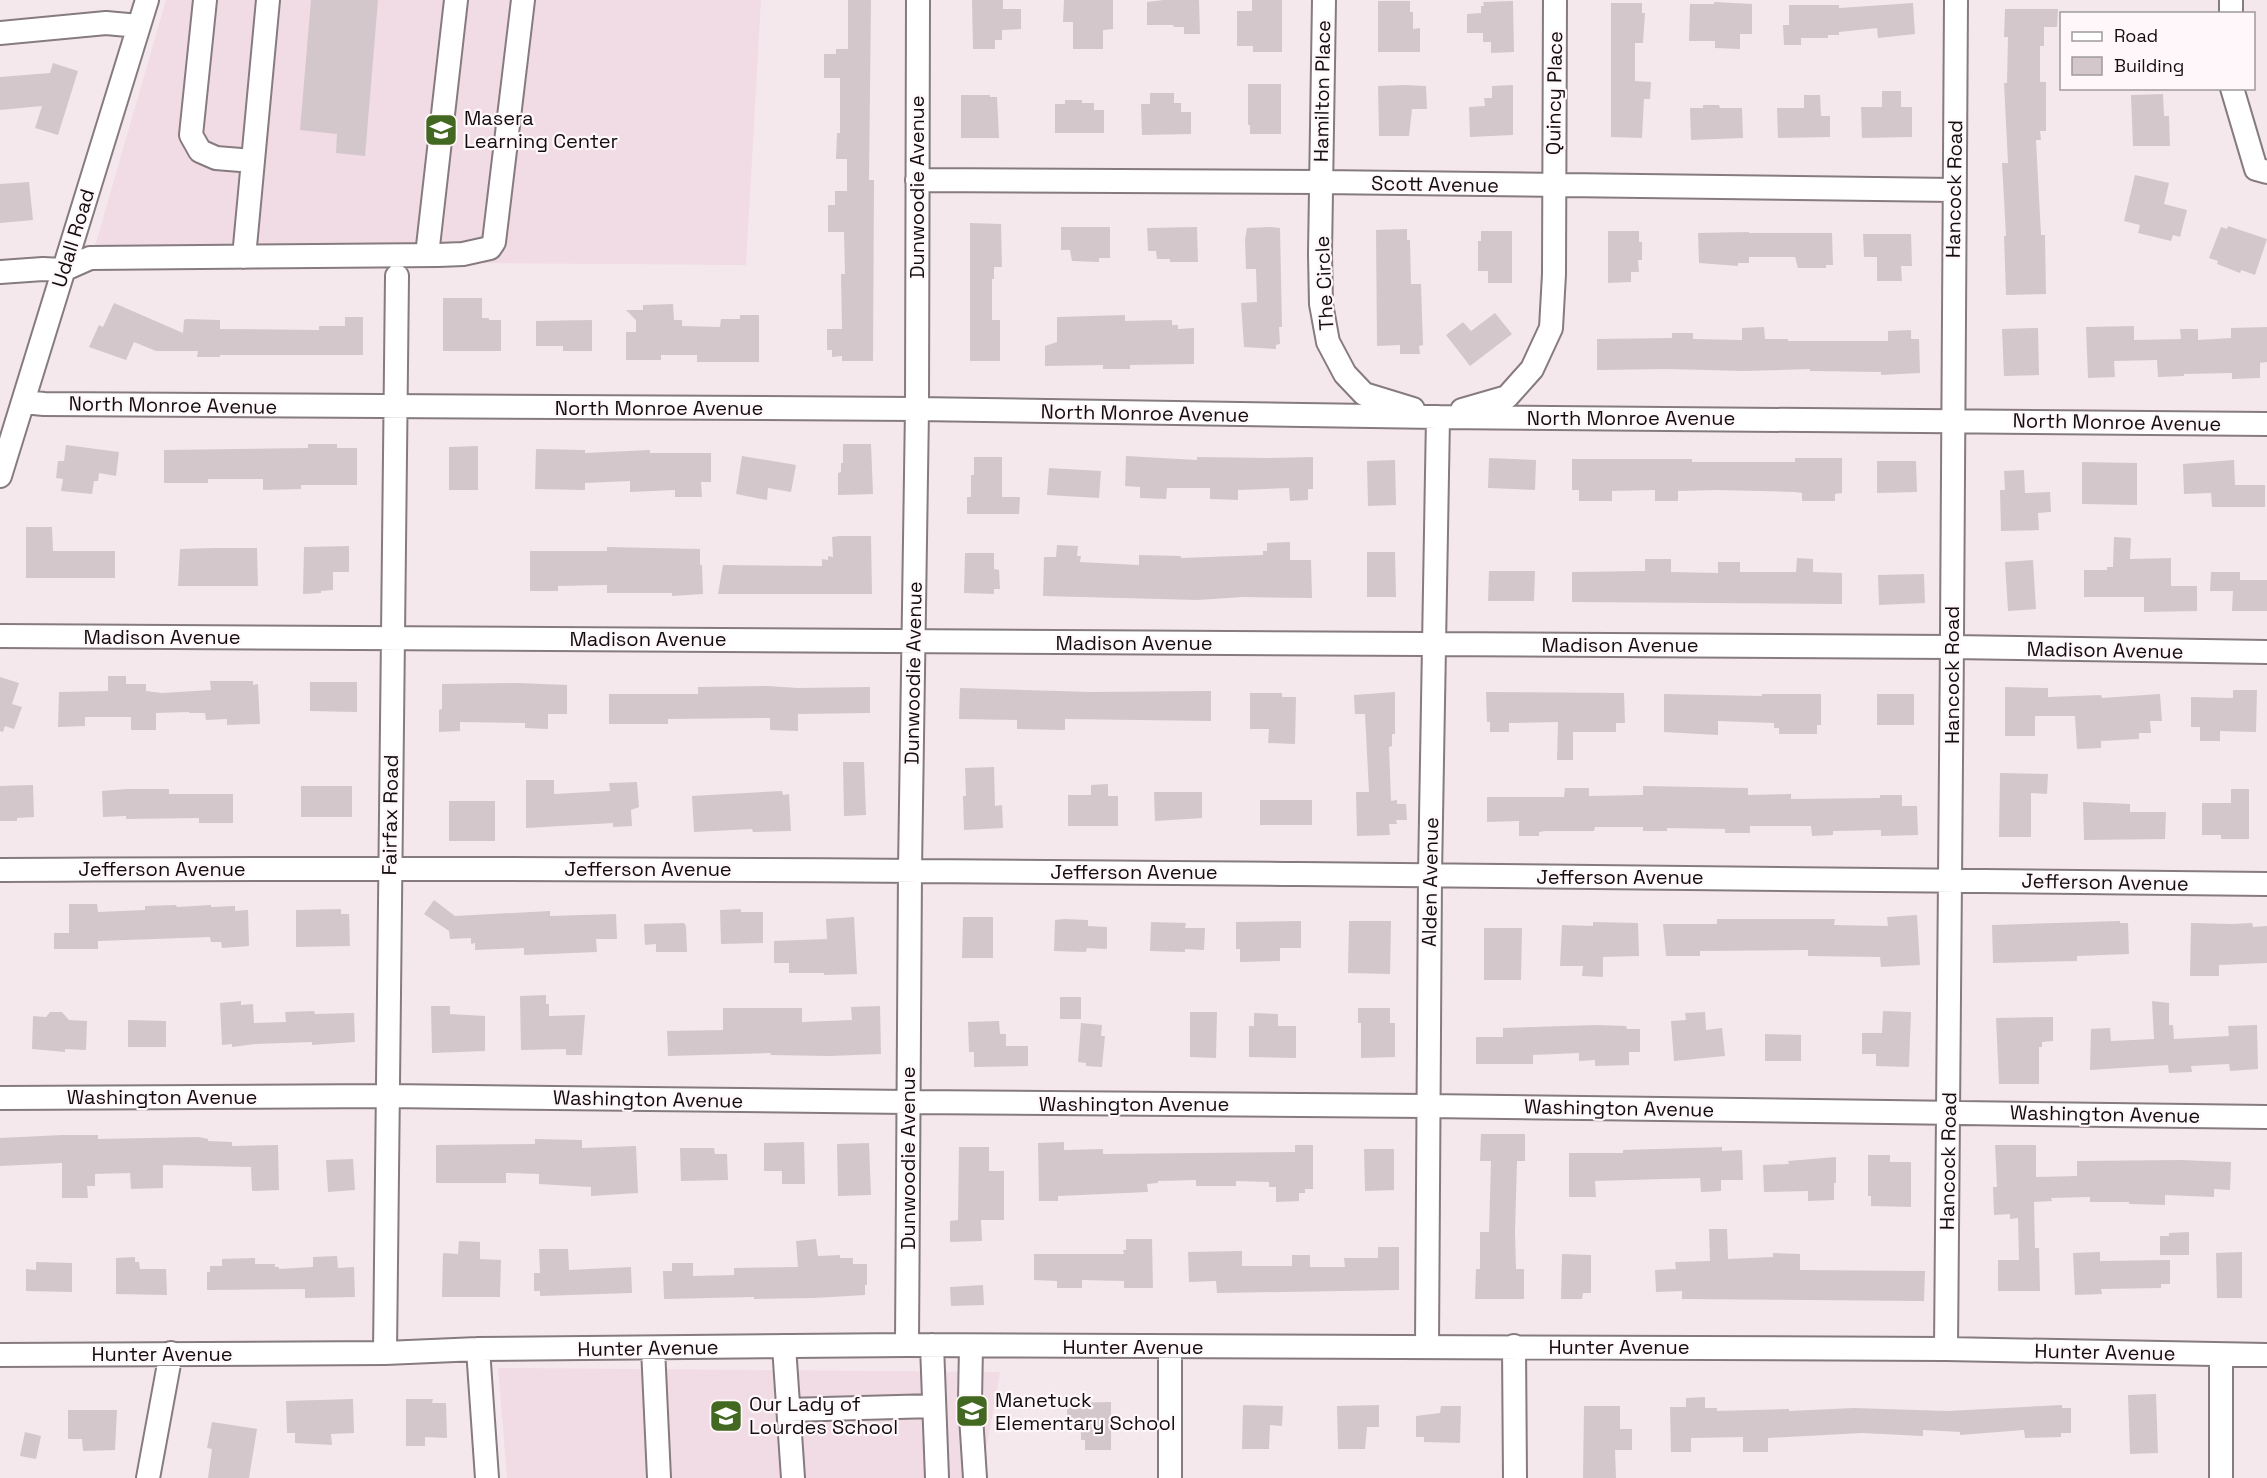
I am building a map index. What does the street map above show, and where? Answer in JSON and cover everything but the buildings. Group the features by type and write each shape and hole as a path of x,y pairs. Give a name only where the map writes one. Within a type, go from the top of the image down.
{"street":[{"name":"Udall Road","path":"0,476 147,0"},
{"path":"205,0 190,135 200,151 216,158 253,161"},
{"path":"244,257 268,0"},
{"path":"427,255 456,0"},
{"path":"0,272 63,270 90,258 427,255 489,248 494,242 523,0"},
{"name":"Dunwoodie Avenue","path":"907,1345 910,870 917,409 918,0"},
{"name":"Hamilton Place","path":"1321,182 1323,0"},
{"name":"Quincy Place","path":"1553,186 1555,0"},
{"name":"Hancock Road","path":"1946,1349 1952,879 1952,420 1956,0"},
{"path":"0,33 106,23 139,26"},
{"path":"2233,90 2256,169 2267,172"},
{"name":"Scott Avenue","path":"917,180 1321,182 1954,190"},
{"name":"The Circle","path":"1321,182 1322,304 1328,342 1345,374 1364,394 1438,417"},
{"path":"1438,417 1507,397 1532,369 1551,328 1554,274 1553,186"},
{"name":"Fairfax Road","path":"385,1353 397,276"},
{"name":"North Monroe Avenue","path":"23,402 2267,424"},
{"name":"Alden Avenue","path":"1427,1346 1430,875 1438,417"},
{"name":"Madison Avenue","path":"0,636 1952,647 2267,652"},
{"name":"Jefferson Avenue","path":"0,870 390,867 910,870 2267,884"},
{"name":"Washington Avenue","path":"0,1098 387,1096 2267,1117"},
{"path":"932,1345 937,1478"},
{"name":"Hunter Avenue","path":"0,1355 385,1353 478,1349 932,1345 1946,1349 2267,1355"},
{"path":"784,1346 793,1478"},
{"path":"971,1346 970,1401 975,1478"},
{"path":"1514,1346 1515,1478"},
{"path":"653,1347 659,1478"},
{"path":"1170,1347 1170,1478"},
{"path":"478,1349 488,1478"},
{"path":"148,1478 171,1353"},
{"path":"2221,1355 2221,1478"},
{"path":"788,1410 934,1406"}],"shaded area":[{"name":"Masera Learning Center","path":"166,0 761,0 746,265 91,260"},
{"name":"Our Lady of Lourdes School","path":"498,1368 1000,1372 986,1451 988,1478 507,1478"}],"place":[{"name":"Masera Learning Center","path":"441,130"},
{"name":"Manetuck Elementary School","path":"972,1411"},
{"name":"Our Lady of Lourdes School","path":"726,1416"}]}
